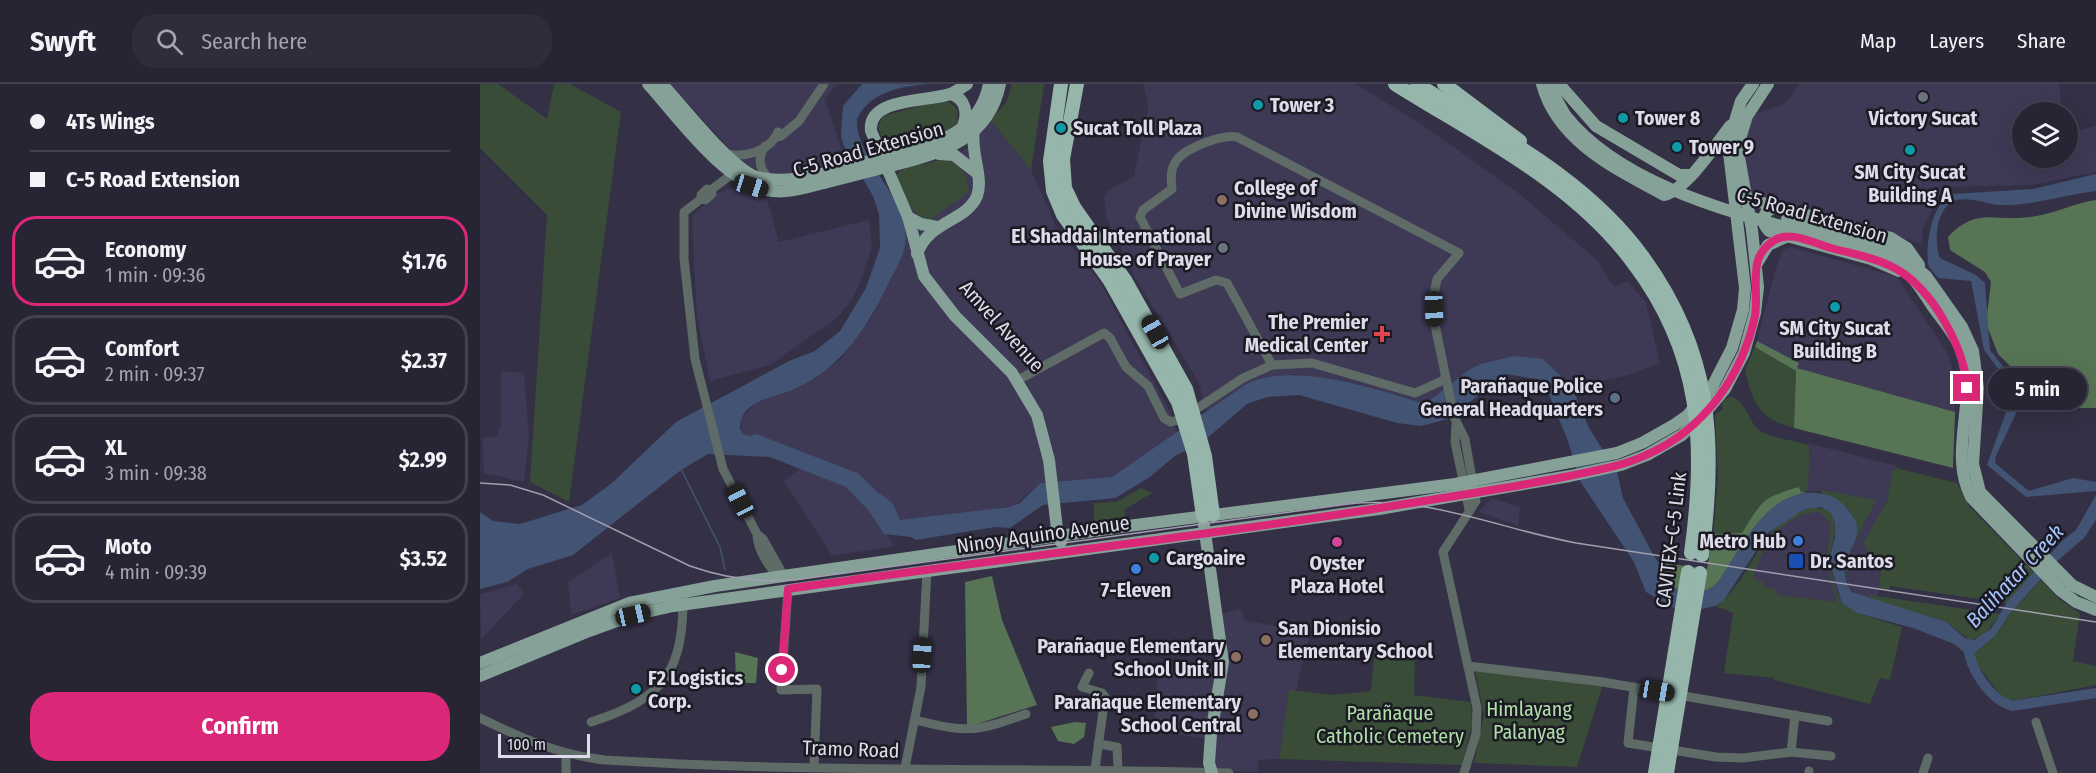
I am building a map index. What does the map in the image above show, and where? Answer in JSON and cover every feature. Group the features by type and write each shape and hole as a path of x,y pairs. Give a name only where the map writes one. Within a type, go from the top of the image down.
{"highway":[{"path":"1061,84 1050,161 1056,200 1110,281 1189,417"},
{"path":"1077,84 1063,159 1065,188 1074,207 1125,280 1177,372 1199,451 1208,516"},
{"path":"1381,84 1424,102"},
{"name":"CAVITEX–C-5 Link","path":"1395,84 1558,187 1605,229 1638,260 1678,344 1690,382 1699,439 1699,490 1693,543 1655,773"},
{"name":"CAVITEX–C-5 Link","path":"1417,84 1549,167 1601,209 1638,260 1667,294 1690,345 1704,394 1711,450 1710,495 1667,773"},
{"path":"1444,84 1506,129 1549,167"}],"main road":[{"name":"C-5 Road Extension","path":"648,84 732,174 751,186 776,192 896,159 935,154 952,148 993,103 1000,84"},
{"name":"C-5 Road Extension","path":"662,84 726,153 748,173 771,180 822,178"},
{"path":"917,255 908,216 872,135 872,121 879,111 888,106 951,94 967,84"},
{"name":"C-5 Road Extension","path":"896,159 969,129 989,84"},
{"path":"1542,84 1551,110 1575,139 1664,195 1674,192 1733,123"},
{"name":"C-5 Road Extension","path":"1548,84 1568,113 1586,127 1618,150 1684,186 1727,203 1881,245 1895,255 1921,280 1962,327 1973,351 1978,388 1973,464 1980,492 2076,602 2096,610"},
{"name":"C-5 Road Extension","path":"1558,84 1568,113"},
{"path":"1558,84 1596,126 1679,175 1691,174"},
{"path":"1718,389 1743,310 1744,266 1727,158 1733,123 1741,101 1753,84"},
{"path":"1718,389 1738,368 1750,334 1757,296 1757,263 1739,158 1739,142 1746,116 1768,84"},
{"path":"917,255 923,239 974,200 979,189 965,107 958,96 951,94"},
{"path":"935,154 954,154 977,173"},
{"path":"1647,185 1658,187 1666,182 1667,173 1661,165"},
{"path":"1733,196 1896,240 1913,255 1921,280"},
{"path":"1779,207 1766,211 1764,224 1769,231 1878,261 1921,280"},
{"path":"908,216 926,226 937,227"},
{"path":"1757,263 1768,244 1788,236"},
{"name":"Amvel Avenue","path":"917,255 961,312 1021,378 1048,424 1060,511 1068,528 1063,535 1064,552"},
{"name":"Ninoy Aquino Avenue","path":"683,598 786,589 1204,532 1567,470 1619,459 1642,443 1678,430 1687,416 1718,389"},
{"name":"Ninoy Aquino Avenue","path":"480,676 503,661 683,598 781,576 1208,516 1468,488"},
{"path":"1208,516 1204,532 1223,662 1211,734 1209,763 1212,773"},
{"name":"C-5 Road Extension","path":"2051,573 2096,597"},
{"path":"781,576 786,589"},
{"name":"Ninoy Aquino Avenue","path":"480,663 503,661"}],"street":[{"path":"726,153 745,156 781,136 785,130 799,122 824,84"},
{"path":"1272,365 1227,283 1216,280 1180,294 1140,218 1143,210 1172,189 1172,169 1182,155 1227,136 1237,137 1459,253 1437,279 1434,286 1435,325 1446,382 1455,419 1465,440 1468,488 1476,501 1446,545 1443,559 1477,708 1477,721 1464,773"},
{"path":"765,146 760,156 760,166 771,180"},
{"path":"732,174 711,190 705,191 701,199 684,212 684,259 695,359 723,469 757,534 763,539 781,576"},
{"path":"1021,378 1104,333 1110,338 1126,367 1148,386 1164,418 1171,422 1189,417 1243,378 1272,365 1312,363 1415,393 1446,382"},
{"path":"904,771 921,687 927,570"},
{"path":"786,589 781,690 817,689 814,766"},
{"path":"591,722 642,700 664,679 680,649 683,598"},
{"path":"1468,666 1634,687 1828,721"},
{"path":"1089,673 1082,687 1102,693 1105,697 1095,769"},
{"path":"1634,687 1628,743 1716,757 1743,758 1791,752 1831,756"},
{"path":"915,720 968,730 992,726 1026,714"},
{"path":"1791,752 1795,715"},
{"name":"Tramo Road","path":"480,718 528,742 566,754 625,761 904,771 1118,769 1228,773"},
{"path":"2036,722 2053,773"},
{"path":"1098,744 1117,747 1118,769"},
{"path":"566,754 566,773"},
{"path":"1923,773 1928,758"}],"shaded area":[{"path":"670,84 841,84 835,86 825,100 845,159 799,173 775,174 753,168 738,158"},
{"path":"1143,84 1356,84 1421,124 1517,192 1597,260 1614,287 1628,281 1646,303 1660,363 1629,375 1572,387 1565,378 1514,356 1470,369 1425,404 1362,385 1294,374 1246,384 1206,412 1199,383 1135,278 1107,219 1104,197 1107,191 1134,176 1148,107"},
{"path":"1800,84 2059,84 2061,102 2012,102 2012,168 2078,168 2078,130 2096,126 2096,172 2032,185 1944,187 1923,228 1922,244 1751,194 1744,158 1747,134 1753,115 1784,104"},
{"path":"991,120 1021,154 1031,170 1056,226 1098,279 1172,415 1176,433 1112,477 1040,483 1014,506 904,522 897,517 892,503 851,478 761,438 743,434 740,420 754,404 782,391 798,388 841,359 871,318 901,218 885,181 944,162 966,149"},
{"path":"735,187 767,199 779,242 869,220 872,245 864,273 853,298 837,318 770,365 710,381 697,317 692,223 694,214 719,192"},
{"path":"1791,247 1897,277 1947,352 1952,367 1955,412 1797,368 1798,363 1757,341 1775,271 1783,250"},
{"path":"501,371 524,373 529,437 524,482 484,473 482,438 497,437 501,423"},
{"path":"1808,443 1897,466 1892,472 1887,501 1864,543 1872,559 1881,569 1878,599 1854,594 1846,580 1851,550 1875,500 1822,491 1808,491 1806,473 1811,451"},
{"path":"801,468 846,487 870,511 895,546 832,556 784,481"},
{"path":"1491,498 1520,507 1518,526 1479,512"},
{"path":"1805,509 1831,513 1842,603 1778,595 1764,587 1765,582 1751,579 1766,536"},
{"path":"612,553 620,598 571,615 568,582"},
{"path":"517,584 524,594 481,639 480,594"},
{"name":"Parañaque Elementary School Central","path":"1241,609 1244,620 1310,633 1296,691 1289,691 1279,759 1259,760 1257,772 1215,771 1220,614"},
{"path":"1219,666 1207,739 1154,731 1158,671"}],"green space":[{"path":"480,84 498,84 547,119 554,84 570,84 621,112 569,502 530,482 547,215 480,148"},
{"path":"1012,84 1044,84 1031,170 991,120 1007,101"},
{"path":"938,101 949,102 957,109 958,123 934,138 885,149 878,127 883,116"},
{"path":"940,160 952,162 961,169 969,191 932,220 918,215 913,209 895,175 906,168"},
{"path":"2096,200 2096,408 2068,408 2029,385 1998,354 1986,323 1991,282 1985,272 1950,250 1948,237 1958,227 1977,218 2038,216"},
{"path":"1757,341 1799,363 1797,368 1955,412 1953,468 1794,428 1796,371 1755,347"},
{"path":"1755,347 1796,371 1794,428 1765,415 1755,401 1745,370"},
{"path":"1732,397 1741,403 1759,430 1771,436 1810,446 1808,491 1801,492 1799,487 1759,506 1742,533 1713,534 1718,479 1715,415 1723,409 1724,399"},
{"path":"1896,468 1957,483 1969,506 2034,573 2007,603 1890,586 1889,590 1879,588 1881,569 1863,543 1887,501 1892,472"},
{"path":"1799,487 1801,492 1807,492 1782,502 1762,519 1714,586 1698,592 1675,588 1658,562 1707,569 1713,534 1742,533 1764,502 1777,494"},
{"path":"1141,488 1152,493 1124,510 1128,523 1094,528 1094,503 1116,502"},
{"path":"1822,490 1876,500 1851,550 1846,580 1846,565 1854,521 1850,512 1839,502 1821,493"},
{"path":"1813,507 1828,510 1835,529 1830,554 1831,572 1842,603 1857,613 1902,627 1890,680 1880,678 1870,704 1774,680 1774,678 1724,673 1733,613 1715,606 1729,595 1740,581 1758,551 1779,524 1794,514","holes":["1820,512 1831,524 1826,561 1837,602 1778,595 1775,589 1764,587 1765,582 1753,579 1768,544 1785,525 1795,518"]},
{"path":"992,576 1002,620 1037,705 967,727 965,582"},
{"path":"2041,580 2059,599 2080,613 2073,661 2096,666 2096,685 2017,700 2004,700 1979,667 1973,654 1995,636 2008,616"},
{"path":"1870,595 2000,614 1986,634 1970,640 1946,622 1869,598"},
{"name":"Parañaque Catholic Cemetery","path":"1375,649 1415,655 1414,695 1471,702 1472,725 1462,765 1279,759 1289,690 1334,695 1371,691"},
{"path":"735,652 758,658 756,683 736,683"},
{"name":"Himlayang Palanyag","path":"1475,670 1603,684 1577,767 1474,763 1484,715"},
{"path":"1075,722 1086,723 1084,737 1074,744 1058,741 1051,727"}],"water":[{"path":"862,84 929,84 887,92 870,102 857,119 859,135 866,152 895,201 902,218 906,235 903,253 871,317 841,357 815,378 799,387 754,405 742,418 740,428 743,434 798,454 866,485 892,503 900,520 1009,507 1020,503 1040,483 1112,477 1246,384 1265,378 1287,375 1311,376 1359,385 1425,404 1470,369 1514,356 1543,359 1572,387 1589,428 1617,472 1623,498 1654,556 1675,588 1696,593 1710,589 1718,582 1750,533 1777,505 1793,496 1811,493 1831,496 1847,509 1857,527 1857,534 1848,556 1845,572 1852,592 1946,622 1965,638 1974,640 1991,629 2007,602 2062,541 2076,530 2096,495 2096,520 2084,538 2056,562 2008,616 1995,636 1973,654 1913,628 1857,613 1842,603 1829,559 1835,538 1835,524 1831,513 1821,507 1805,509 1768,533 1724,600 1715,606 1693,611 1674,608 1646,592 1634,562 1580,481 1568,441 1543,380 1506,374 1448,419 1421,426 1397,423 1299,395 1267,397 1247,404 1198,446 1176,455 1150,477 1115,498 1043,505 1010,528 995,527 916,540 911,537 884,534 869,511 846,487 770,457 708,454 681,470 573,555 528,569 507,582 480,589 480,512 493,521 520,524 582,505 612,483 676,422 789,361 815,351 840,331 866,288 880,248 879,214 873,196 844,146 841,136 843,106"},
{"path":"2096,174 2096,191 2012,205 1957,200 1946,207 1937,228 1940,258 1976,275 1985,283 1990,350 2025,394 1995,458 1996,464 2029,491 2073,478 2096,482 2096,491 2026,497 1987,465 2014,390 1984,350 1971,281 1938,278 1929,267 1928,249 1931,226 1939,206 1952,194 2033,189"}],"waterway":[{"path":"755,439 856,478 872,494"},
{"path":"681,469 720,547 725,570"},
{"name":"Balihatar Creek","path":"1968,646 1972,664 1982,682 1996,697 2012,706 2096,693"}],"tram line":[{"path":"480,483 510,485 543,495 690,566 716,574 754,580 794,580 1348,504 1377,503 1406,504 1435,509 1576,543 2096,622"}],"place":[{"name":"Victory Sucat","path":"1923,97"},
{"name":"Tower 3","path":"1258,105"},
{"name":"Tower 8","path":"1623,118"},
{"name":"Sucat Toll Plaza","path":"1061,128"},
{"name":"Tower 9","path":"1677,147"},
{"name":"SM City Sucat Building A","path":"1910,150"},
{"name":"College of Divine Wisdom","path":"1222,200"},
{"name":"El Shaddai International House of Prayer","path":"1223,248"},
{"name":"SM City Sucat Building B","path":"1835,307"},
{"name":"The Premier Medical Center","path":"1382,334"},
{"name":"Parañaque Police General Headquarters","path":"1615,398"},
{"name":"Metro Hub","path":"1798,541"},
{"name":"Oyster Plaza Hotel","path":"1337,542"},
{"name":"Cargoaire","path":"1154,558"},
{"name":"Dr. Santos","path":"1796,561"},
{"name":"7-Eleven","path":"1136,569"},
{"name":"San Dionisio Elementary School","path":"1266,640"},
{"name":"Parañaque Elementary School Unit II","path":"1236,657"},
{"name":"F2 Logistics Corp.","path":"636,689"},
{"name":"Parañaque Elementary School Central","path":"1253,714"}],"route":[{"path":"782,670 788,589 1379,509 1570,476 1621,465 1647,455 1682,435 1695,424 1732,378 1744,353 1755,313 1758,287 1757,263 1768,244 1788,236 1878,261 1917,283 1958,345 1964,362 1967,388"}]}
